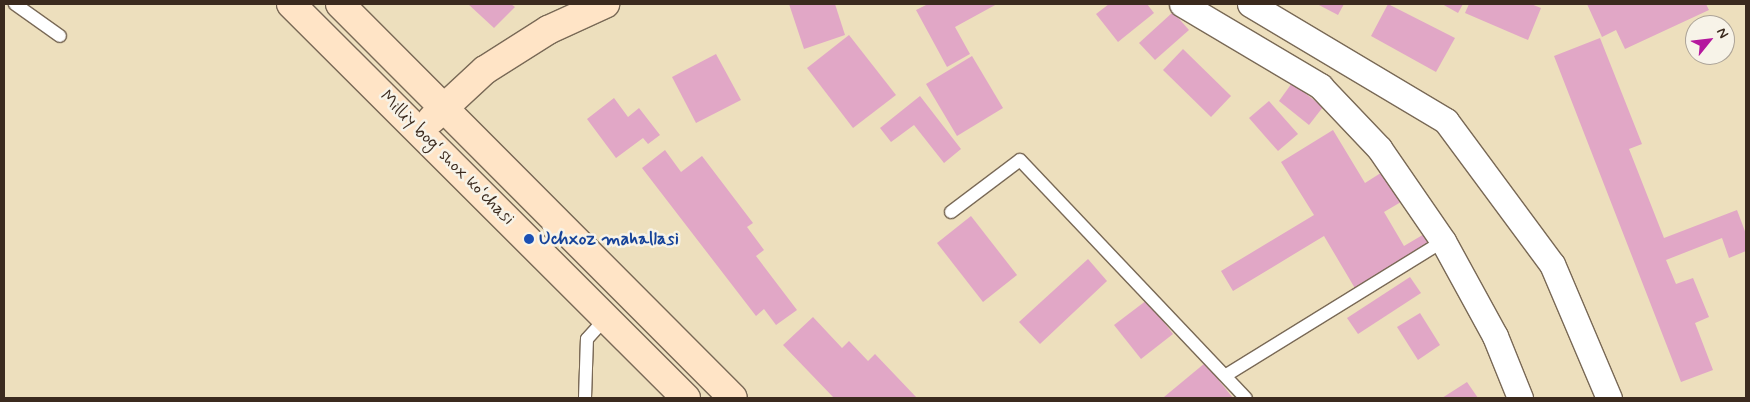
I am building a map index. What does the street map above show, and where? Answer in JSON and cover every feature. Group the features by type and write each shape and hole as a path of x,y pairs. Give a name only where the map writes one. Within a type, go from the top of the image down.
{"main road":[{"name":"Milliy bog‘ shox ko‘chasi","path":"291,4 607,317 686,398"},
{"name":"Milliy bog‘ shox ko‘chasi","path":"340,4 444,105 733,398"},
{"path":"421,132 444,105 485,70 564,12 605,4"}],"street":[{"path":"1182,4 1320,86 1379,148 1443,241 1495,336 1520,398"},
{"path":"1250,4 1446,120 1552,264 1609,398"}],"lane":[{"path":"15,4 60,36"},
{"path":"951,212 1020,160 1228,374 1246,398"},
{"path":"1228,374 1443,241"},
{"path":"585,398 587,339 607,317"}],"building":[{"path":"468,4 511,4 515,7 494,28"},
{"path":"789,4 835,4 845,35 804,49"},
{"path":"928,4 997,4 955,27 970,54 947,67 916,10"},
{"path":"1109,4 1147,4 1154,13 1118,42 1096,14"},
{"path":"1317,4 1344,4 1338,15"},
{"path":"1388,4 1455,38 1436,72 1371,36"},
{"path":"1442,4 1463,4 1458,13"},
{"path":"1469,4 1531,4 1541,8 1528,40 1465,13"},
{"path":"1587,4 1706,4 1709,10 1698,15 1685,15 1685,21 1625,49 1616,30 1602,37"},
{"path":"1173,12 1189,30 1155,60 1139,43"},
{"path":"849,35 896,95 853,128 807,68"},
{"path":"1600,38 1642,144 1629,149 1664,238 1737,210 1746,234 1746,251 1729,258 1722,238 1666,260 1676,284 1693,278 1709,317 1695,323 1713,370 1681,382 1554,56"},
{"path":"1183,49 1231,96 1211,117 1163,70"},
{"path":"716,54 741,100 696,123 672,77"},
{"path":"972,56 1003,108 957,136 926,84"},
{"path":"1292,83 1323,107 1309,125 1279,101"},
{"path":"920,96 961,149 944,163 914,125 891,142 880,128"},
{"path":"614,98 628,117 639,108 660,135 648,144 643,138 616,158 587,119"},
{"path":"1269,101 1298,134 1278,151 1249,118"},
{"path":"1333,130 1365,183 1387,169 1406,199 1384,212 1404,246 1431,230 1437,241 1356,290 1324,236 1233,291 1221,271 1314,215 1281,162"},
{"path":"665,150 681,172 702,156 753,223 747,227 764,250 756,256 797,310 776,325 764,309 756,316 642,168"},
{"path":"971,216 1017,275 983,302 937,243"},
{"path":"1088,259 1107,281 1040,344 1019,322"},
{"path":"1410,277 1421,293 1358,334 1347,318"},
{"path":"1147,300 1173,334 1141,359 1114,325"},
{"path":"1420,313 1440,345 1418,360 1397,327"},
{"path":"813,317 842,348 849,341 868,361 875,354 917,398 834,398 783,345"},
{"path":"1205,363 1233,398 1164,397"},
{"path":"1467,382 1478,398 1442,398"}],"place":[{"name":"Uchxoz mahallasi","path":"529,239"}]}
